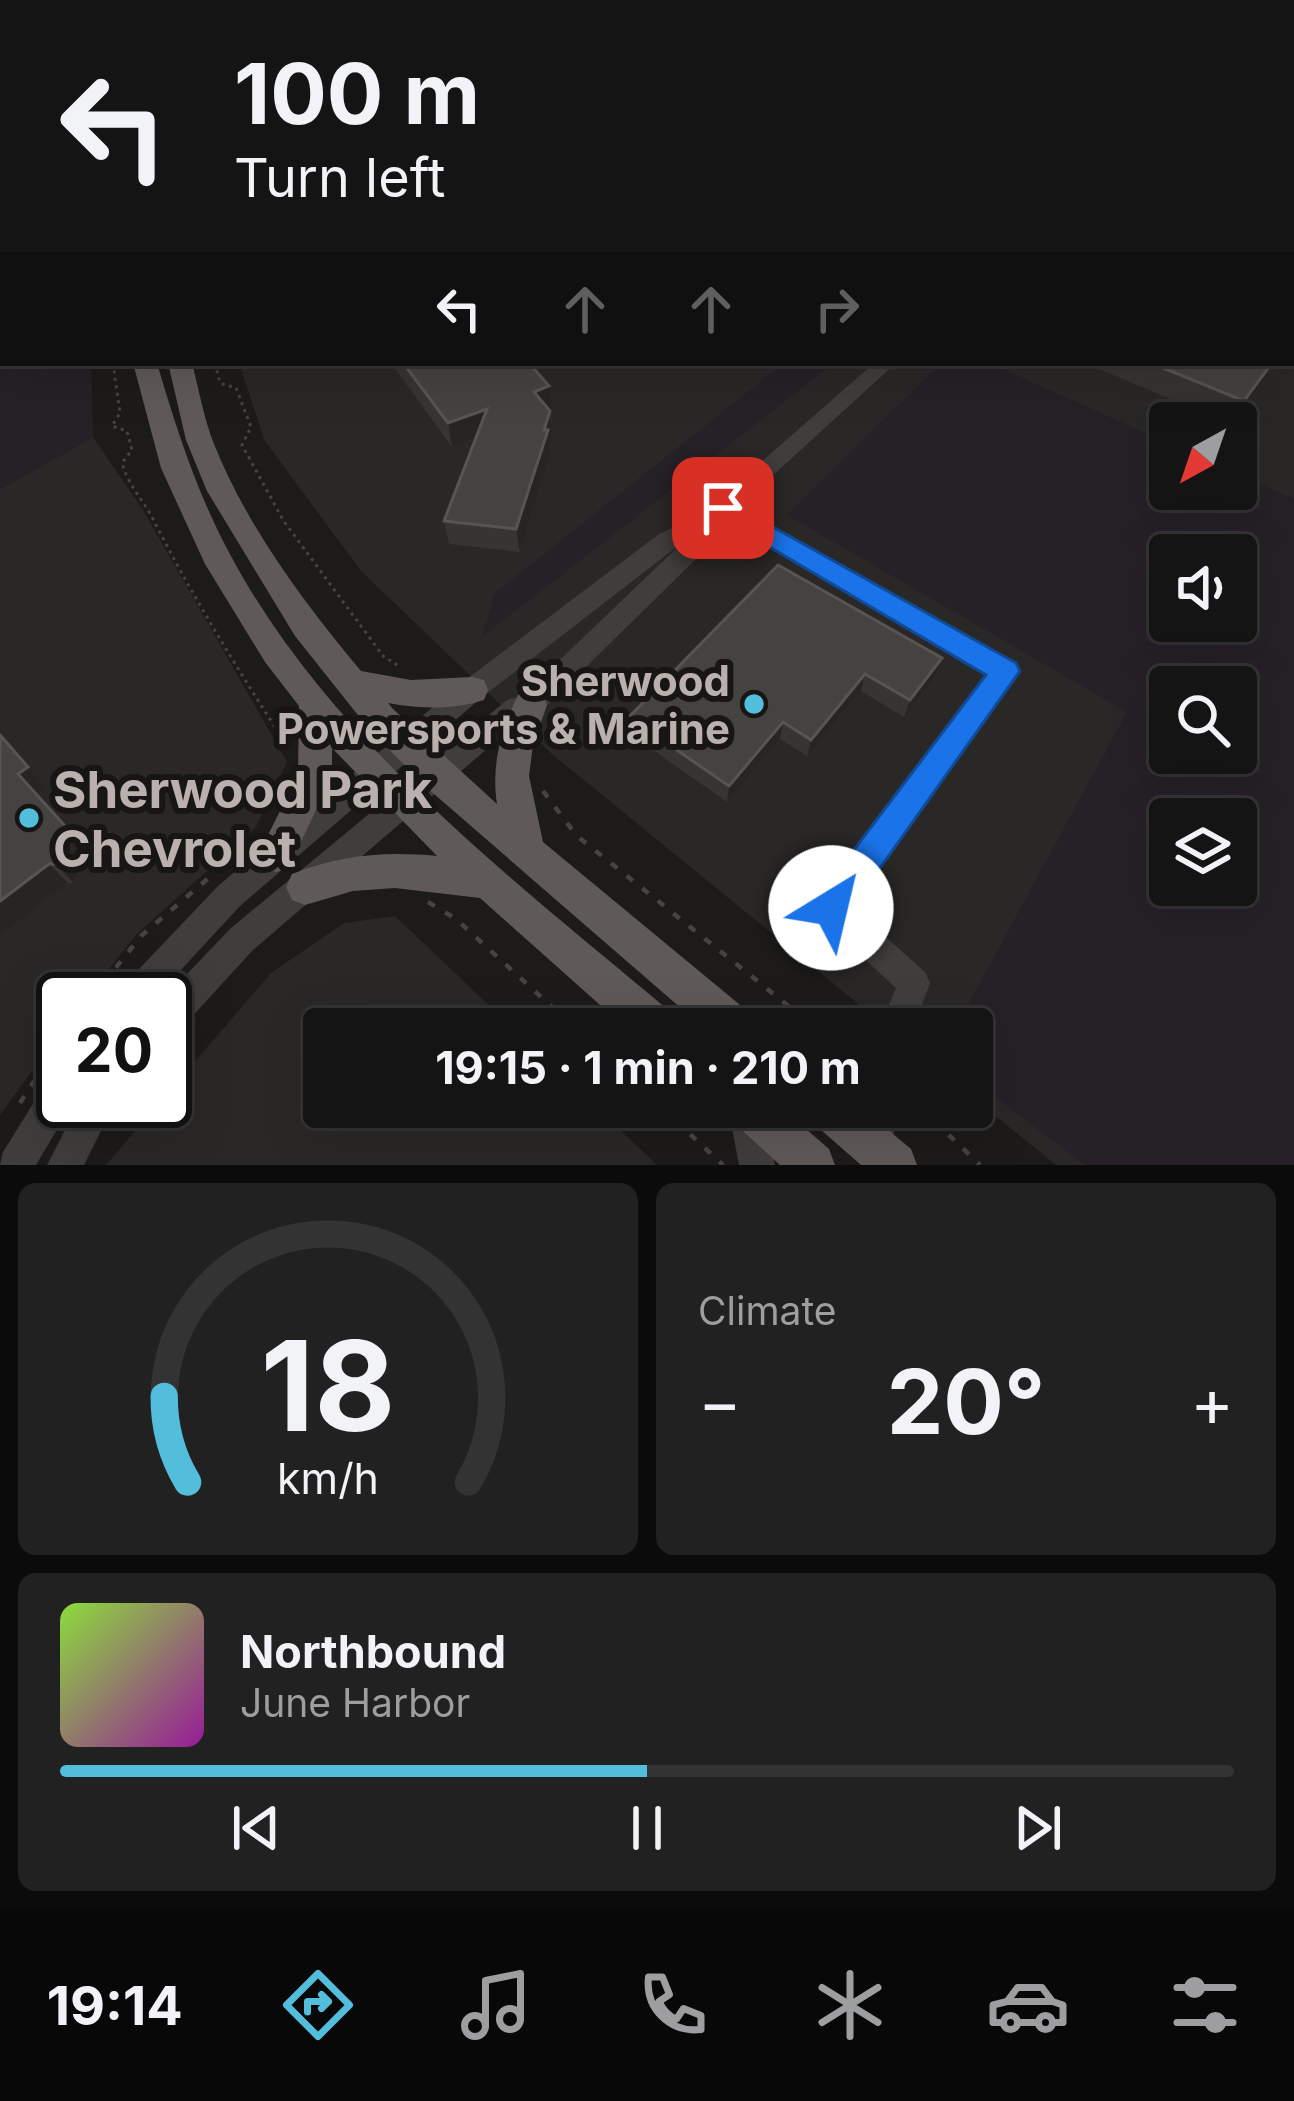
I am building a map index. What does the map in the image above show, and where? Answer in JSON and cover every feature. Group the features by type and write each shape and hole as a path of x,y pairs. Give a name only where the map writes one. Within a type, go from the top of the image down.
{"main road":[{"path":"146,366 164,447 189,508 242,605 316,703 374,772 487,881 634,1008"},
{"path":"181,366 200,440 221,490 306,627 351,682 405,746 438,776 712,1008"},
{"path":"351,682 403,694 442,696 472,690"},
{"path":"270,840 315,776 316,703"},
{"path":"526,848 513,796 511,750 530,705"},
{"path":"305,887 349,871 368,870 405,869 487,881"},
{"path":"771,1128 813,1165"}],"street":[{"path":"157,972 270,840 374,772 667,540 716,513 883,366"},
{"path":"192,992 242,939 516,708 530,705 688,553 716,513"},
{"path":"716,513 1006,671 831,908 914,983 904,1008"},
{"path":"16,1165 38,1128"},
{"path":"65,1165 85,1128"},
{"path":"751,1128 757,1165"}],"path":[{"path":"113,366 120,413 112,426 127,431 132,450 122,463 122,474 145,502 197,606 290,751"},
{"path":"216,366 220,383 236,388 251,427 242,445 283,520 383,656 407,671"},
{"path":"541,786 576,835 791,1008"},
{"path":"112,972 141,936 270,840"},
{"path":"416,898 456,919 553,1008"},
{"path":"683,1128 723,1165"},
{"path":"938,1128 980,1165"}],"shaded area":[{"path":"0,366 91,366 93,437 0,489"},
{"path":"240,366 1294,366 1294,1165 1056,1165 993,1114 993,1008 863,1008 552,754 361,571 265,441"},
{"path":"780,366 830,366 482,637 495,593"},
{"path":"938,366 996,366 1149,435 1149,510 1257,510 1257,482 1294,499 1294,1165 1085,1165 993,1095 993,1008 966,1008 1127,712 787,515"},
{"path":"93,437 143,510 287,762 256,827 137,934 107,972 36,972 36,1066 0,1115 0,489"},
{"path":"395,916 492,1008 303,1008 303,1128 618,1128 657,1165 106,1165 138,1128 192,1128 192,1065 271,973 344,923"}],"building":[{"path":"405,366 532,366 549,386 534,392 550,411 544,430 548,430 516,529 444,521 487,409 448,423"},
{"path":"1158,366 1270,366 1244,401"},
{"name":"Sherwood Powersports & Marine","path":"778,565 942,658 910,700 865,674 811,740 783,722 729,786 629,717"},
{"name":"Sherwood Park Chevrolet","path":"0,735 28,767 18,774 67,828 55,864 0,901"}],"place":[{"name":"Sherwood Powersports & Marine","path":"754,704"},
{"name":"Sherwood Park Chevrolet","path":"29,818"}],"route":[{"path":"723,508 1006,671 831,908"}]}
